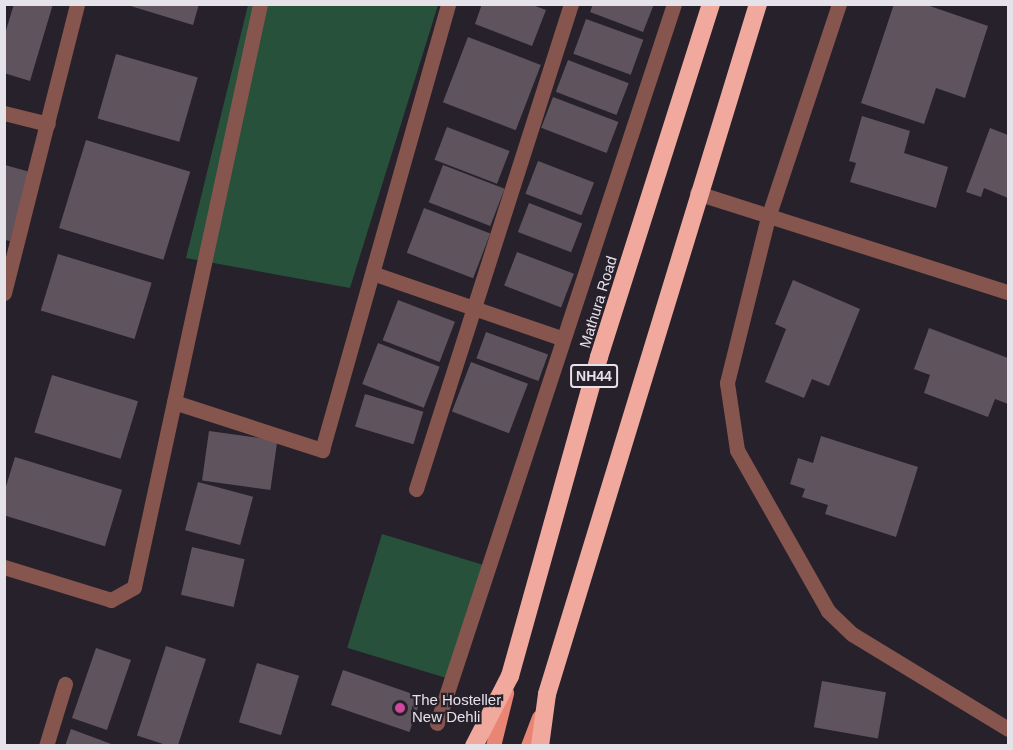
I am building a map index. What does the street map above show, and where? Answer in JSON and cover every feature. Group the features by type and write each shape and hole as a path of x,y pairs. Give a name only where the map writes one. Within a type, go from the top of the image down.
{"highway":[{"name":"Mathura Road","path":"474,746 510,676 599,357 711,4"},
{"name":"NH44","path":"540,746 547,694 697,193 758,4"}],"main road":[{"path":"494,746 510,676"},
{"path":"528,746 547,694"}],"street":[{"path":"4,292 77,4"},
{"path":"4,567 111,600 129,594 174,402 260,4"},
{"path":"174,402 322,450 375,274 413,113 448,4"},
{"path":"416,489 570,4"},
{"path":"437,723 561,338 674,4"},
{"path":"839,4 768,217 727,383 737,450 748,475 804,574 852,634 1008,729"},
{"path":"4,113 48,124"},
{"path":"697,193 1008,292"},
{"path":"375,274 474,311 561,338"},
{"path":"46,746 65,684"}],"green space":[{"path":"248,5 438,5 350,288 186,258"},
{"path":"382,534 490,567 455,681 347,648"}],"building":[{"path":"14,4 53,4 30,81 4,73 4,37"},
{"path":"124,4 199,4 193,25"},
{"path":"482,4 530,4 546,10 532,46 475,24"},
{"path":"593,4 654,4 643,32 590,12"},
{"path":"894,4 924,4 988,26 965,98 936,88 924,124 861,103"},
{"path":"586,19 643,40 631,75 573,54"},
{"path":"468,37 541,65 516,130 443,102"},
{"path":"116,54 198,77 179,142 98,118"},
{"path":"568,60 629,83 616,115 556,92"},
{"path":"553,97 618,122 607,153 541,128"},
{"path":"862,116 910,131 904,153 948,167 936,208 850,182 856,163 849,161"},
{"path":"447,127 510,151 497,184 434,160"},
{"path":"990,128 1008,135 1008,198 984,188 981,197 966,192"},
{"path":"86,140 190,172 163,260 59,228"},
{"path":"538,161 594,183 581,215 525,194"},
{"path":"5,165 30,172 10,241 5,240"},
{"path":"443,165 505,189 490,226 429,202"},
{"path":"529,203 582,223 571,252 518,232"},
{"path":"424,208 490,233 473,278 407,253"},
{"path":"517,252 574,274 561,307 504,286"},
{"path":"58,254 152,283 134,339 41,310"},
{"path":"793,280 860,309 829,386 812,379 804,398 765,382 786,329 775,324"},
{"path":"398,300 455,322 440,362 383,340"},
{"path":"929,328 1008,358 1008,404 995,399 988,417 924,393 930,375 914,369"},
{"path":"486,332 548,355 538,381 476,358"},
{"path":"378,343 440,367 424,408 362,384"},
{"path":"471,362 528,384 509,433 452,411"},
{"path":"52,375 138,401 121,459 34,432"},
{"path":"365,394 423,412 413,444 355,427"},
{"path":"209,431 277,441 270,490 202,481"},
{"path":"821,436 918,467 896,537 825,514 828,505 802,497 805,489 790,484 798,458 813,463"},
{"path":"15,457 122,490 105,546 4,515 4,493"},
{"path":"198,482 253,497 240,545 185,530"},
{"path":"192,547 245,559 234,607 181,595"},
{"path":"166,646 206,659 178,746 170,746 137,735"},
{"path":"96,648 131,660 107,730 72,718"},
{"path":"257,663 299,676 281,735 239,722"},
{"path":"343,670 421,697 409,732 331,705"},
{"path":"822,681 886,692 878,739 814,727"},
{"path":"71,729 114,745 114,746 65,746"}],"place":[{"name":"The Hosteller New Dehli","path":"400,708"}]}
